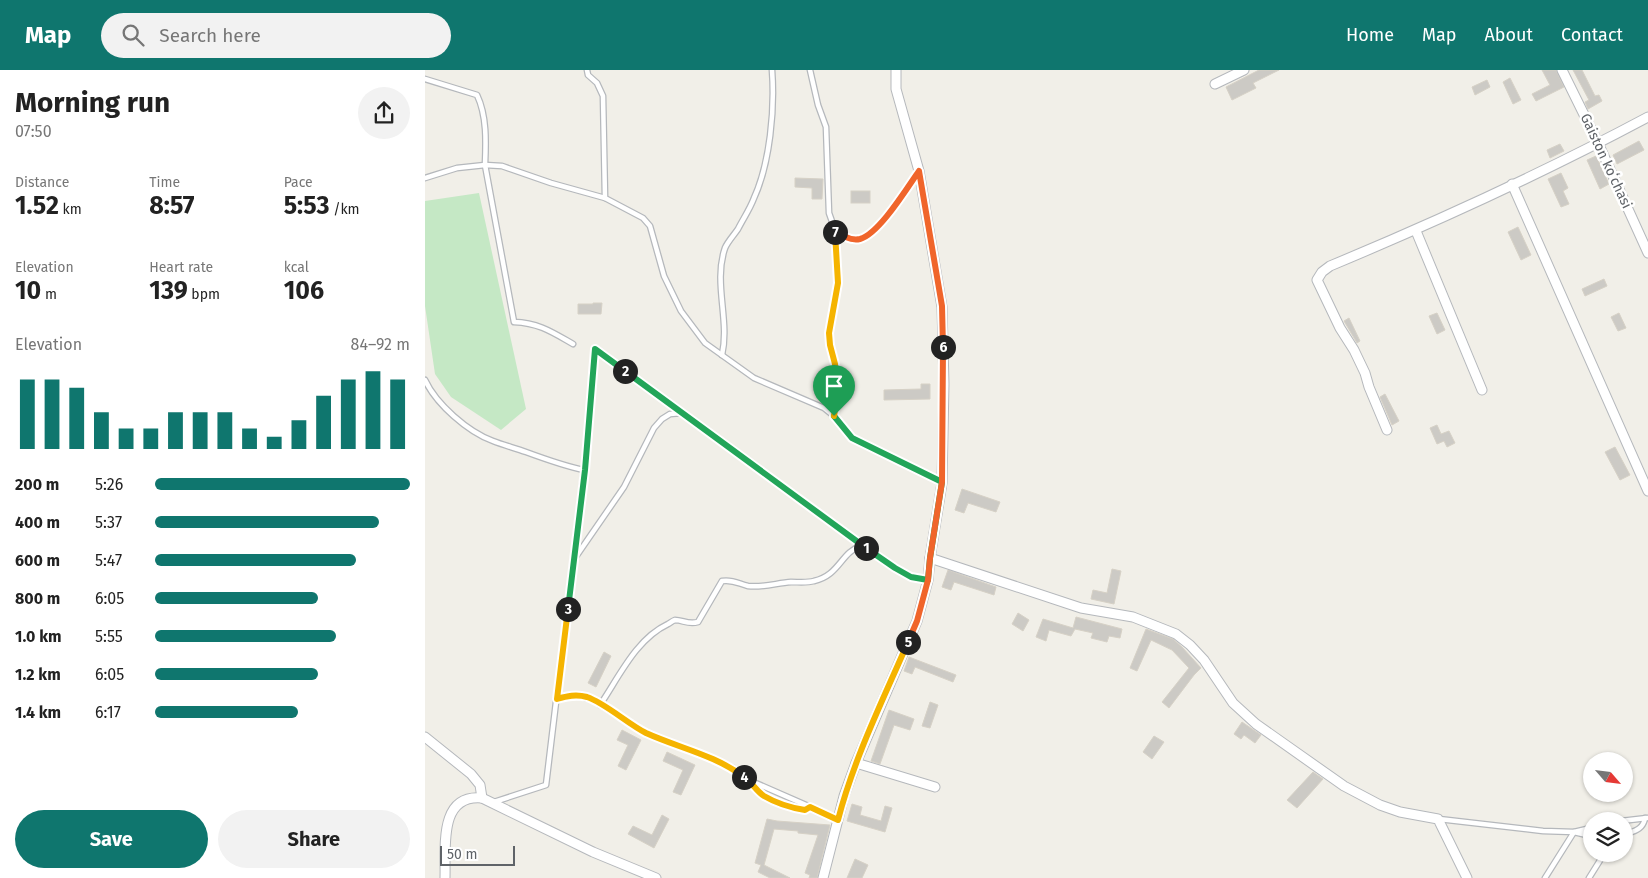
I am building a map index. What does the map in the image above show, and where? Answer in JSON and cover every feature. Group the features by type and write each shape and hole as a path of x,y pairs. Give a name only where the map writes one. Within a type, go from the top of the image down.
{"street":[{"path":"823,878 844,796 856,763 917,621 928,580 942,482 944,384 942,306 919,171 896,89 896,70"},
{"path":"1215,84 1244,70"},
{"name":"Gaiston koʻchasi","path":"1562,70 1647,249"},
{"path":"1387,430 1369,387 1365,372 1340,328 1317,280 1321,272 1330,266 1416,231 1648,117"},
{"path":"1512,184 1648,491"},
{"path":"1416,231 1481,390"},
{"path":"930,558 1081,608 1133,616 1177,634 1203,660 1233,703 1272,735 1344,786 1380,805 1400,812 1438,819 1467,878"},
{"path":"425,737 471,774 479,784 482,798"},
{"path":"856,763 935,787"},
{"path":"445,878 447,831 450,812 460,802 471,797 482,798 593,852 655,878"}],"lane":[{"path":"587,70 588,74 597,83 603,96 605,198"},
{"path":"722,355 725,342 720,291 721,268 725,247 754,199 767,150 773,108 772,70"},
{"path":"810,70 818,105 826,127 829,213 835,230 838,283 829,333 835,364 837,397 834,416"},
{"path":"425,80 477,95 482,105 485,165 514,322 528,322 544,326 573,344"},
{"path":"425,178 457,168 485,165 502,166 551,183 605,198 643,218 650,226 664,276 681,311 705,343 754,378 824,408 834,416 852,438 942,482"},
{"path":"835,230 848,238 859,239 870,234 890,211 919,171"},
{"path":"491,803 546,785 585,470 595,349 895,568 911,577 928,580"},
{"path":"425,380 431,392 454,415 477,433 491,441 563,466 585,470"},
{"path":"573,560 624,487 654,428 662,419 670,414 682,413"},
{"path":"600,705 637,649 646,639 657,629 675,620 691,624 698,622 722,582 729,580 749,586 812,582 825,578 834,572 851,551 862,545"},
{"path":"557,699 571,695 583,696 644,732 707,756 733,768 751,782 838,820"},
{"path":"751,782 764,796 785,805 805,810 810,807"},
{"path":"1633,820 1647,818"},
{"path":"1633,832 1638,831 1647,818"},
{"path":"1438,819 1543,832 1574,832 1583,830"},
{"path":"1574,832 1583,834"},
{"path":"1545,878 1574,832"},
{"path":"1589,878 1599,862"}],"green space":[{"path":"479,193 526,409 501,430 451,397 435,374 425,306 425,201"}],"building":[{"path":"1259,70 1279,70 1253,83 1256,88 1232,100 1226,87"},
{"path":"1542,70 1556,70 1564,87 1536,101 1532,94 1550,85"},
{"path":"1573,70 1582,70 1595,96 1599,95 1602,101 1588,109 1585,102 1589,100"},
{"path":"1510,78 1521,100 1513,104 1503,82"},
{"path":"1487,80 1490,87 1475,95 1472,87"},
{"path":"1639,141 1644,150 1617,164 1613,155"},
{"path":"1560,144 1564,151 1550,158 1547,150"},
{"path":"1596,156 1609,184 1600,189 1587,160"},
{"path":"1561,173 1568,188 1563,191 1569,204 1561,207 1548,179"},
{"path":"795,178 823,179 822,199 812,199 812,188 795,187"},
{"path":"851,191 870,191 870,203 851,203"},
{"path":"1518,227 1531,255 1521,260 1508,232"},
{"path":"1604,279 1607,286 1585,296 1582,289"},
{"path":"602,303 601,314 578,314 578,304"},
{"path":"1437,313 1445,330 1437,334 1429,316"},
{"path":"1619,313 1626,328 1618,331 1611,317"},
{"path":"1349,318 1360,341 1357,343 1344,321"},
{"path":"921,384 930,384 930,399 884,400 884,390 921,389"},
{"path":"1385,394 1399,421 1392,425 1380,397"},
{"path":"1437,425 1441,434 1449,431 1455,443 1447,447 1444,441 1437,444 1430,428"},
{"path":"1615,447 1630,475 1620,480 1605,452"},
{"path":"962,489 1000,502 996,512 968,503 964,513 955,510"},
{"path":"1112,569 1121,571 1114,604 1091,599 1093,590 1107,593"},
{"path":"948,570 996,587 994,595 954,582 951,590 942,587"},
{"path":"1018,613 1029,620 1023,631 1012,624"},
{"path":"1076,617 1122,629 1120,638 1109,636 1107,642 1091,638 1093,633 1075,629 1071,636 1049,630 1046,641 1036,637 1043,619 1073,628"},
{"path":"1146,629 1173,639 1201,668 1169,708 1162,702 1189,668 1172,650 1151,640 1137,671 1130,668"},
{"path":"604,652 611,656 596,687 588,683"},
{"path":"909,657 956,675 953,682 915,667 912,674 904,671"},
{"path":"930,702 938,705 930,728 922,726"},
{"path":"889,710 914,719 910,730 894,725 880,764 871,761"},
{"path":"1242,722 1261,735 1255,743 1244,735 1241,739 1234,734"},
{"path":"622,730 641,740 626,770 618,766 628,745 617,740"},
{"path":"1154,736 1164,742 1152,759 1143,752"},
{"path":"667,752 695,765 681,795 673,792 683,770 663,761"},
{"path":"1313,772 1323,779 1297,808 1287,800"},
{"path":"852,804 862,807 860,815 881,821 885,806 892,808 885,832 847,821"},
{"path":"662,815 669,819 654,848 628,834 633,826 652,835"},
{"path":"767,819 830,825 817,878 809,878 810,875 805,873 818,835 798,833 798,831 774,829 764,865 790,878 770,878 758,872 761,865 755,863"},
{"path":"855,859 868,865 862,878 847,878"}],"route":[{"path":"834,416 837,397 835,364 829,333 838,283 835,230 848,238 859,239 870,234 890,211 919,171 942,306 944,384 942,482 930,558 928,580 917,621 856,763 844,796 838,820 810,807 801,810 764,796 751,782 733,768 644,732 591,699 571,695 557,699 585,470 595,349 895,568 911,577 928,580 942,482 852,438 834,416"}]}
